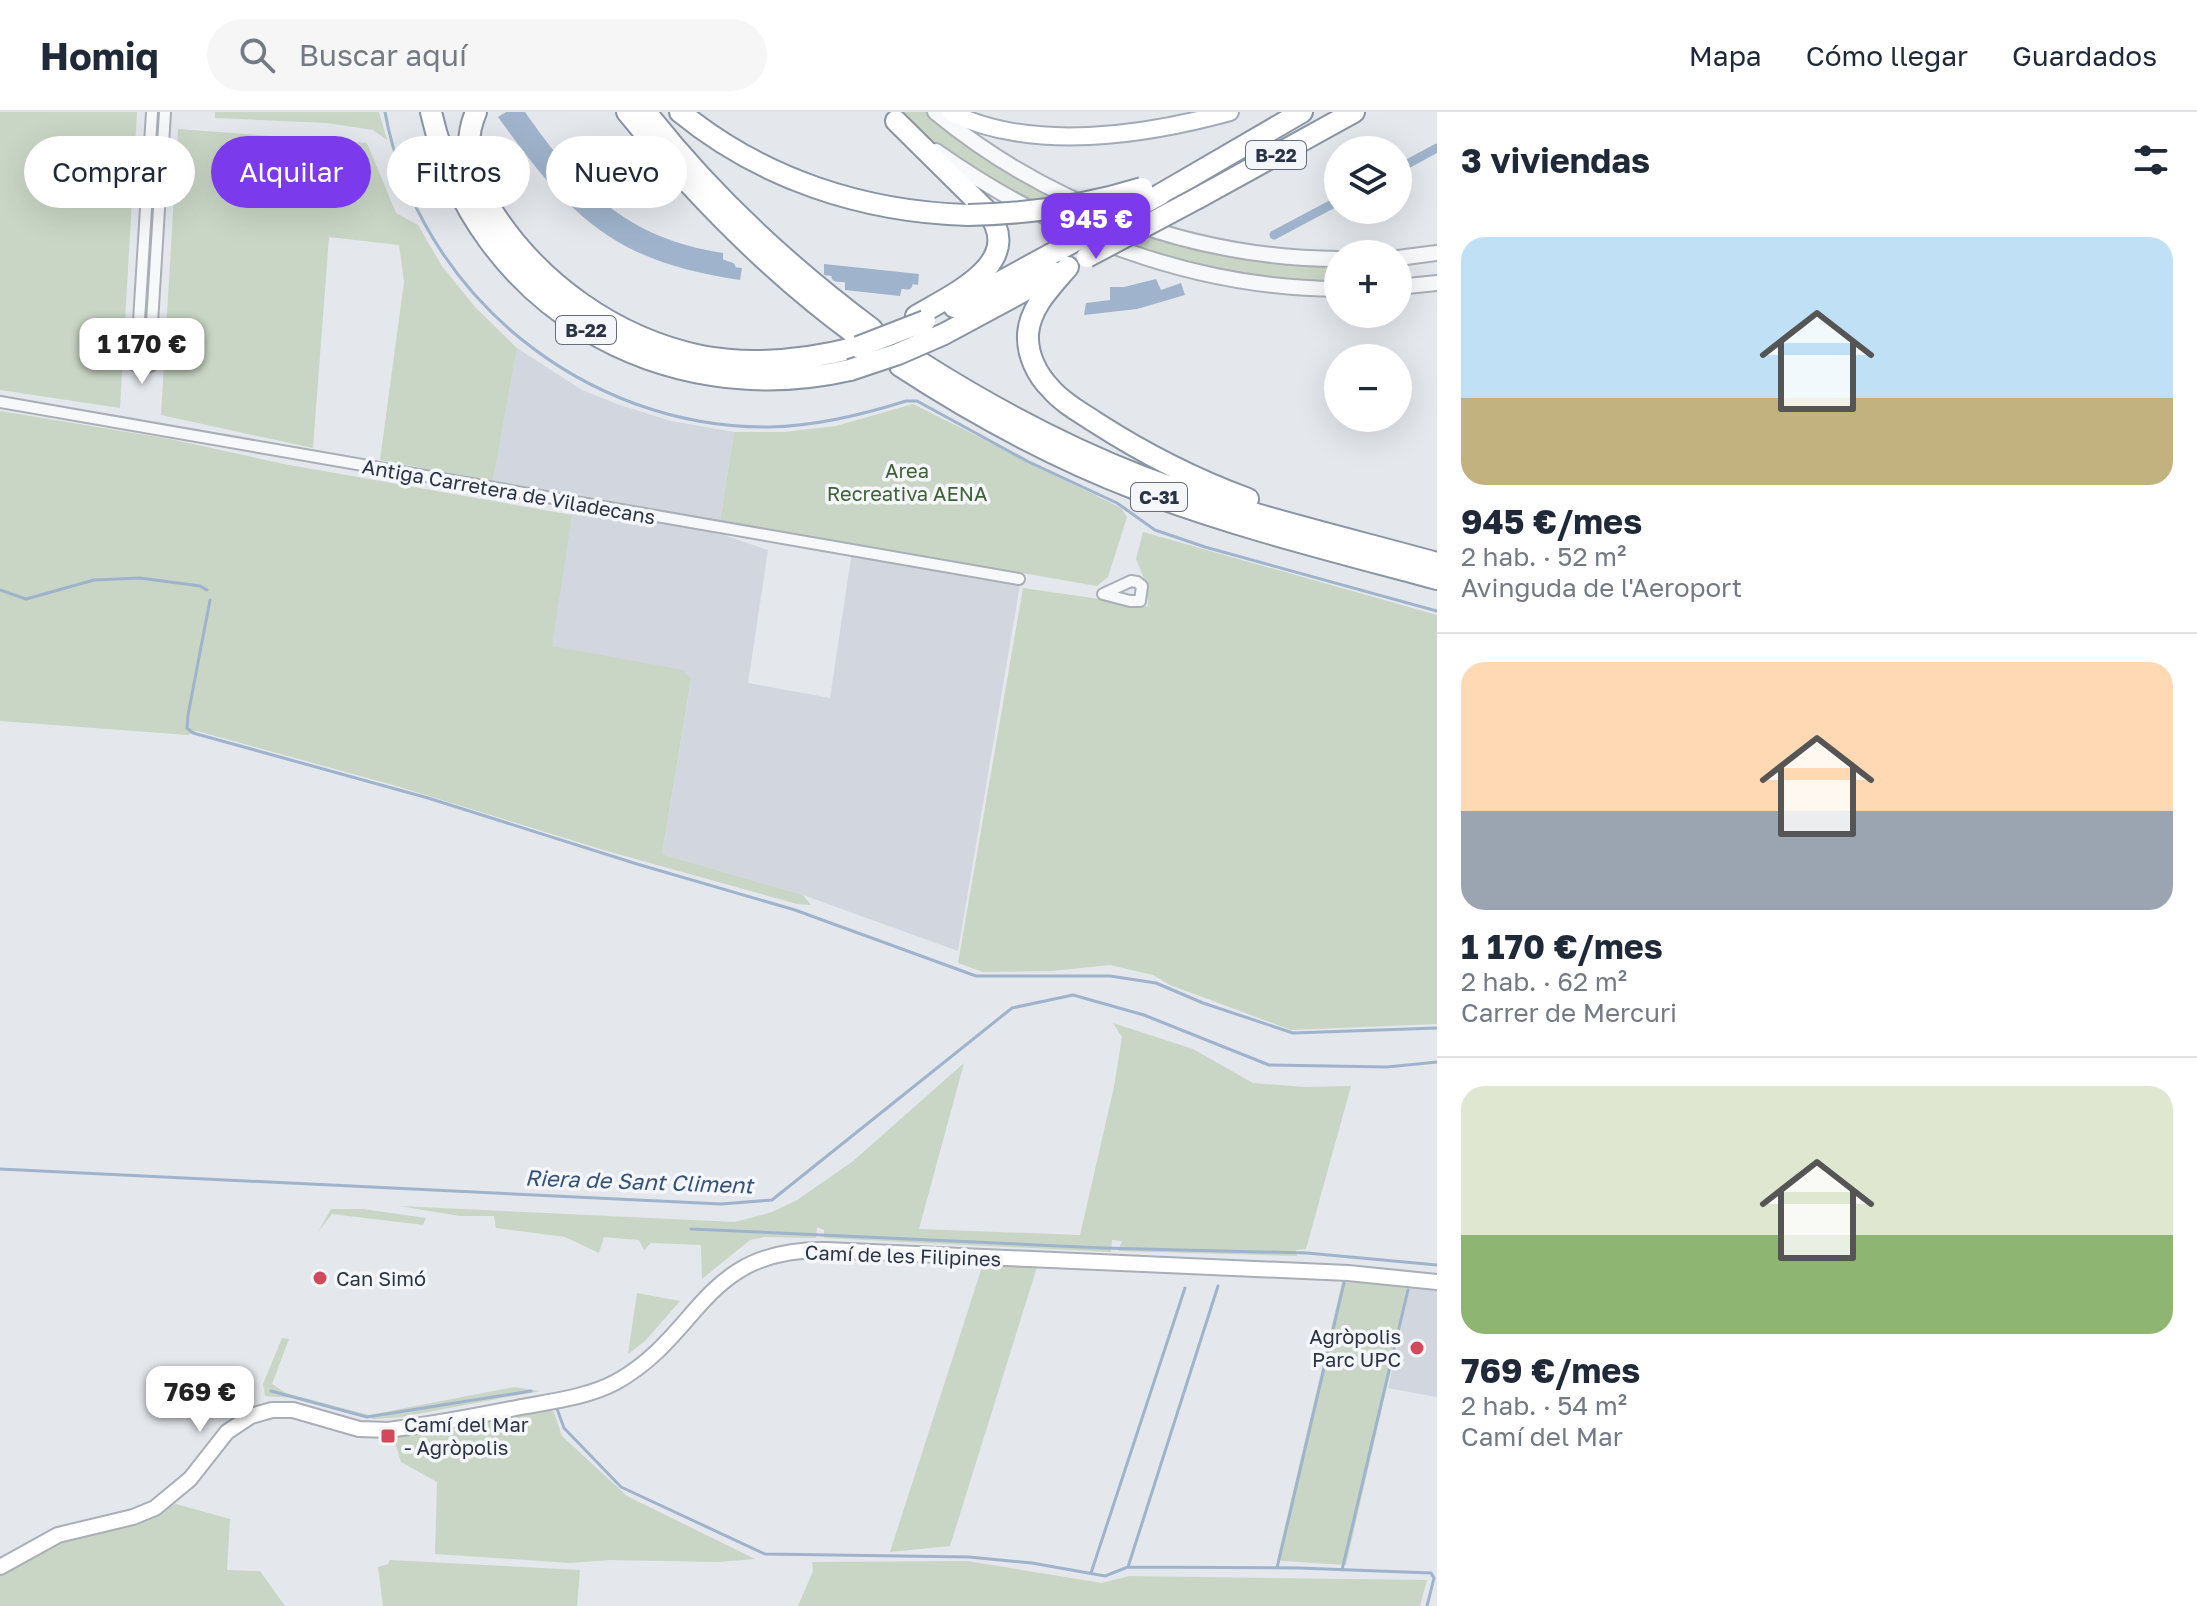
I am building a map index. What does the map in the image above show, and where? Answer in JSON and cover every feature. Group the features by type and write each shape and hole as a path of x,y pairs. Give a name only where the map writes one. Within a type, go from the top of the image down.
{"highway":[{"name":"B-22","path":"431,112 454,182 468,210 506,263 547,303 611,345 665,366 726,379 800,379 850,370 898,354 944,334 1066,257 1087,257 1354,112"},
{"path":"476,112 468,148 475,178 499,222 535,266 590,310 645,339 700,356 757,361 829,354 862,336 921,318 1066,257 1151,191"},
{"path":"618,112 644,136"},
{"path":"627,112 647,136"},
{"path":"646,112 696,171 862,336"},
{"path":"680,112 752,160 819,190 897,210 968,215 1010,214 1151,191"},
{"name":"B-22","path":"1151,191 1302,112"},
{"path":"891,116 986,210 995,223 998,238 993,259 982,273 921,318"},
{"path":"687,180 725,221 794,285 862,336"},
{"path":"1066,257 1038,303 1028,332 1034,364 1052,391 1106,429 1168,465 1350,539"},
{"name":"C-31","path":"1437,563 1235,508 1096,457 908,362 1011,432 1138,490 1286,538 1437,579"}],"main road":[{"path":"950,112 1003,130 1076,135 1167,127 1230,112"},
{"name":"Camí de les Filipines","path":"0,1567 58,1535 133,1517 155,1508 190,1479 227,1432 251,1416 272,1410 293,1410 344,1426 373,1430 438,1423 568,1398 607,1386 645,1360 722,1281 754,1262 789,1252 826,1250 1348,1273 1437,1282"}],"street":[{"path":"152,112 138,337 129,353 133,364 143,369 152,365 157,356 151,339 165,112"},
{"path":"935,112 1022,173 1068,197 1130,222 1187,240 1257,256 1324,258"},
{"path":"891,116 1007,198 1094,240 1179,268 1247,282 1324,288"},
{"path":"1412,256 1437,253"},
{"path":"1412,286 1437,283"},
{"name":"Antiga Carretera de Viladecans","path":"0,402 1019,579"}],"shaded area":[{"path":"517,348 582,390 617,404 671,421 734,432 718,533 768,550 748,683 830,698 853,545 1022,573 958,951 803,895 662,854 691,680 546,653 574,495 493,481"},
{"name":"Agròpolis Parc UPC","path":"1410,1286 1437,1289 1437,1397 1388,1388"}],"green space":[{"path":"0,112 137,112 136,136 24,136 24,208 131,208 120,408 0,390"},
{"path":"157,112 160,112 159,136 156,136"},
{"path":"215,112 379,112 387,140 373,130 327,123 215,118"},
{"path":"898,112 928,112 1092,213 1324,262 1324,283 1220,272 1174,262 1118,243 1017,197 984,178 924,135"},
{"path":"178,129 272,136 211,136 211,208 371,208 371,153 387,191 387,208 394,208 396,213 418,225 442,266 475,307 517,348 493,481 380,460 404,282 399,245 329,237 313,448 161,415 173,208 195,208 195,136 178,136"},
{"path":"151,208 154,208 145,353 142,353"},
{"name":"Area Recreativa AENA","path":"913,404 1121,508 1127,517 1108,577 1097,586 720,521 734,432 784,432 836,426"},
{"path":"0,411 170,439 284,464 572,515 552,646 683,670 691,679 662,854 803,895 811,905 797,904 607,851 393,785 197,731 188,735 0,721"},
{"path":"1143,532 1437,615 1437,1024 1291,1030 1170,985 1153,975 1110,965 1052,971 983,972 958,963 1023,588 1148,606 1148,588 1136,559"},
{"path":"1113,1023 1193,1049 1253,1083 1351,1086 1306,1249 1296,1250 1297,1256 1118,1251 1122,1241 1112,1240 1111,1252 824,1238 824,1230 817,1227 816,1238 765,1237 750,1240 702,1279 701,1245 651,1243 644,1250 639,1240 604,1237 599,1253 565,1237 496,1228 494,1216 460,1216 399,1206 735,1222 772,1212 797,1200 852,1162 964,1063 919,1229 1080,1235 1114,1087 1122,1037"},
{"path":"331,1209 363,1209 426,1218 423,1225 332,1214 318,1232"},
{"path":"983,1264 1037,1267 950,1546 890,1552"},
{"path":"1342,1282 1410,1286 1346,1565 1277,1560"},
{"path":"637,1293 680,1301 645,1341 628,1354"},
{"path":"282,1338 289,1339 272,1384 286,1393 369,1415 514,1387 540,1391 401,1417 374,1419 294,1398 265,1396 263,1384"},
{"path":"545,1408 554,1412 562,1436 627,1496 755,1559 570,1563 435,1554 437,1482 401,1462 393,1436"},
{"path":"176,1504 230,1519 227,1570 260,1571 285,1606 0,1606 0,1574 39,1550 75,1534 124,1527"},
{"path":"390,1560 580,1570 577,1606 383,1606 378,1567 388,1564"},
{"path":"967,1561 1102,1583 1129,1576 1427,1580 1420,1606 798,1606 813,1571 812,1562"}],"water":[{"path":"506,112 525,112 546,141 546,178 530,159 530,136 512,136 498,117"},
{"path":"573,208 611,208 659,235 689,246 723,253 723,266 742,268 740,280 659,261 627,247"},
{"path":"824,264 919,274 918,285 903,283 900,296 845,290 845,278 824,275"},
{"path":"1156,279 1161,290 1181,283 1185,295 1137,309 1084,315 1086,303 1110,300 1110,287"}],"waterway":[{"path":"385,112 403,178 433,238 473,292 520,338 576,376 636,404 702,422 770,427 822,422 917,401 1027,461 1117,503 1155,530 1205,547 1437,611"},
{"path":"1412,161 1437,148"},
{"path":"1274,235 1324,208"},
{"path":"714,261 731,267"},
{"path":"836,277 857,279"},
{"path":"891,283 908,285"},
{"path":"0,590 26,599 94,580 140,578 200,586 207,590"},
{"path":"210,600 188,715 187,728 193,733 428,798 795,910 976,976 1110,976 1156,983 1203,1003 1293,1033 1437,1028"},
{"name":"Riera de Sant Climent","path":"0,1169 721,1204 772,1200 1012,1008 1073,995 1144,1015 1269,1065 1387,1067 1437,1062"},
{"path":"691,1229 1103,1248 1307,1253 1437,1265"},
{"path":"1277,1568 1344,1283"},
{"path":"1128,1567 1218,1286"},
{"path":"1091,1573 1185,1288"},
{"path":"1342,1570 1408,1290"},
{"path":"271,1391 367,1417 531,1391"},
{"path":"557,1409 564,1428 621,1487 765,1554 969,1557 1032,1563 1105,1576 1128,1567 1431,1573 1434,1578 1427,1606"}],"place":[{"name":"Can Simó","path":"320,1278"},
{"name":"Agròpolis Parc UPC","path":"1417,1348"},
{"name":"Camí del Mar - Agròpolis","path":"388,1436"}]}
